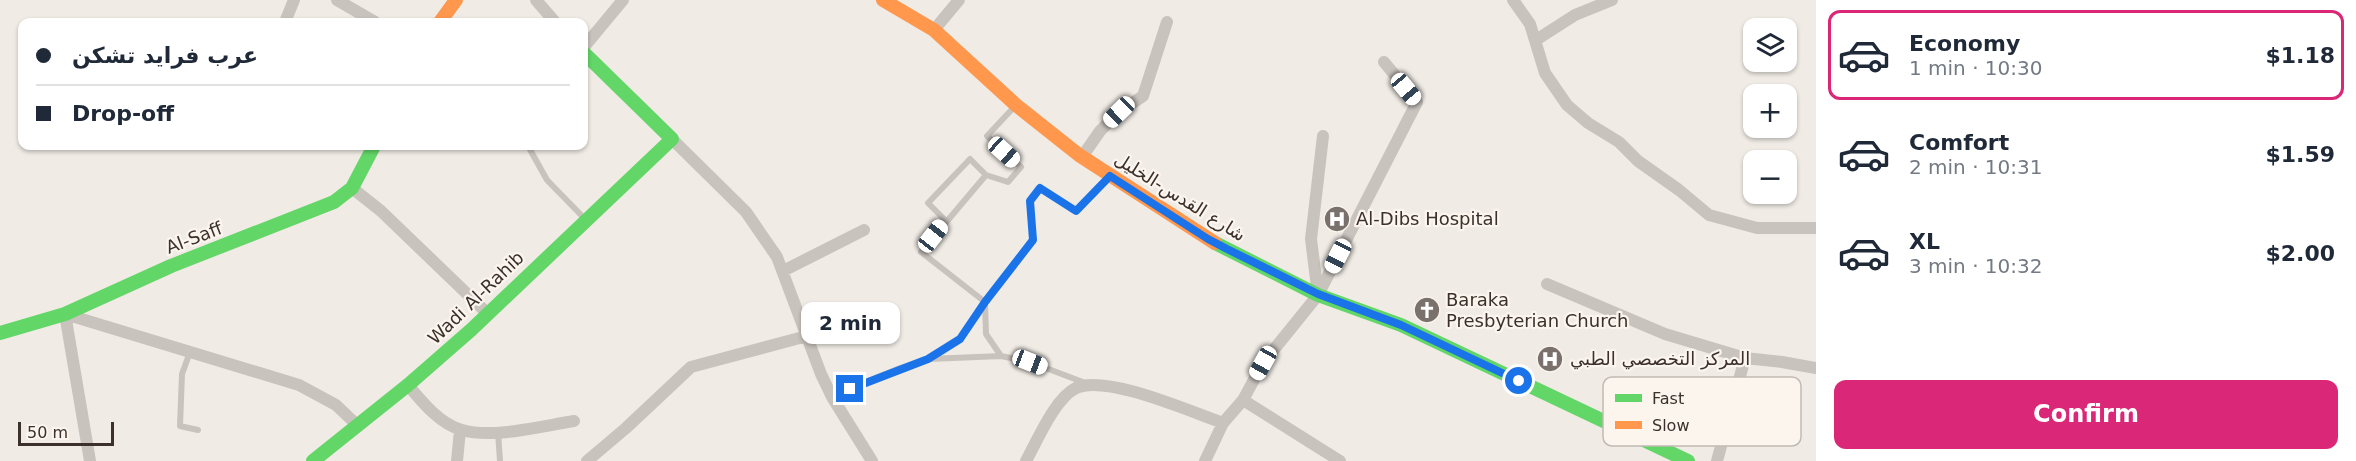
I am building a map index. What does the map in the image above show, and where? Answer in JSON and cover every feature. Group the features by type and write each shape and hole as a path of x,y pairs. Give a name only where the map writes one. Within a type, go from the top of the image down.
{"street":[{"path":"287,18 294,0"},
{"path":"337,0 368,18"},
{"path":"443,18 456,0"},
{"path":"536,0 552,18"},
{"path":"588,42 623,0"},
{"name":"شارع القدس-الخليل","path":"883,0 934,30 1016,105 1082,157 1208,239 1318,294 1401,325 1603,421"},
{"path":"934,30 959,0"},
{"path":"1513,0 1530,24 1545,72 1567,105 1588,123 1619,142 1638,161 1709,215 1757,228 1816,228"},
{"path":"1536,40 1575,15 1612,0"},
{"path":"1082,157 1100,131 1119,112 1143,96 1167,22"},
{"path":"588,57 746,212 777,257 832,397 872,461"},
{"path":"1205,461 1223,423 1244,400 1263,363 1318,294 1417,102 1384,62"},
{"path":"1318,294 1311,239 1323,136"},
{"name":"Wadi Al-Rahib","path":"313,461 408,385 471,330 672,139"},
{"name":"Al-Saff","path":"0,333 65,314 171,266 334,202 352,188 372,150"},
{"path":"352,188 381,211 487,313"},
{"path":"783,271 864,230"},
{"path":"1547,284 1665,334 1745,358 1816,368"},
{"path":"90,461 65,314 298,385 343,410 357,425"},
{"path":"587,461 691,367 807,336"},
{"path":"1740,377 1745,358"},
{"path":"408,385 433,412 460,430 498,432 574,421"},
{"path":"1026,461 1052,414 1064,399 1075,389 1092,385 1115,387 1223,423"},
{"path":"1244,400 1340,461"},
{"path":"457,461 460,430"},
{"name":"شارع القدس-الخليل","path":"1656,446 1688,461"},
{"path":"1717,461 1721,446"}],"lane":[{"path":"945,220 928,203 970,159 986,175 1008,182 1021,167 987,136 1016,105"},
{"path":"530,150 547,180 585,220"},
{"path":"985,302 921,252 945,220 986,175"},
{"path":"832,397 900,368 928,359 960,339 985,302 1033,240 1030,201 1040,188 1076,211 1110,176"},
{"path":"985,302 986,334 1001,356"},
{"path":"190,352 183,374 180,426 198,430"},
{"path":"928,359 1001,356 1030,362 1092,385"},
{"path":"498,432 500,461"}],"traffic: fast":[{"path":"313,461 408,385 471,330 672,139 588,57"},
{"path":"0,333 65,314 171,266 334,202 352,188 372,150"},
{"path":"1215,243 1318,295 1401,325 1603,421"},
{"path":"1656,446 1688,461"}],"traffic: slow":[{"path":"443,18 456,0"},
{"path":"883,0 934,30 1016,105 1079,155 1215,243"}],"place":[{"name":"Al-Dibs Hospital","path":"1337,219"},
{"name":"Baraka Presbyterian Church","path":"1427,310"},
{"name":"المركز التخصصي الطبي","path":"1550,359"}],"route":[{"path":"850,389 928,359 960,339 985,302 1033,240 1030,201 1040,188 1076,211 1110,176 1227,249 1318,294 1401,325 1519,381"}]}
